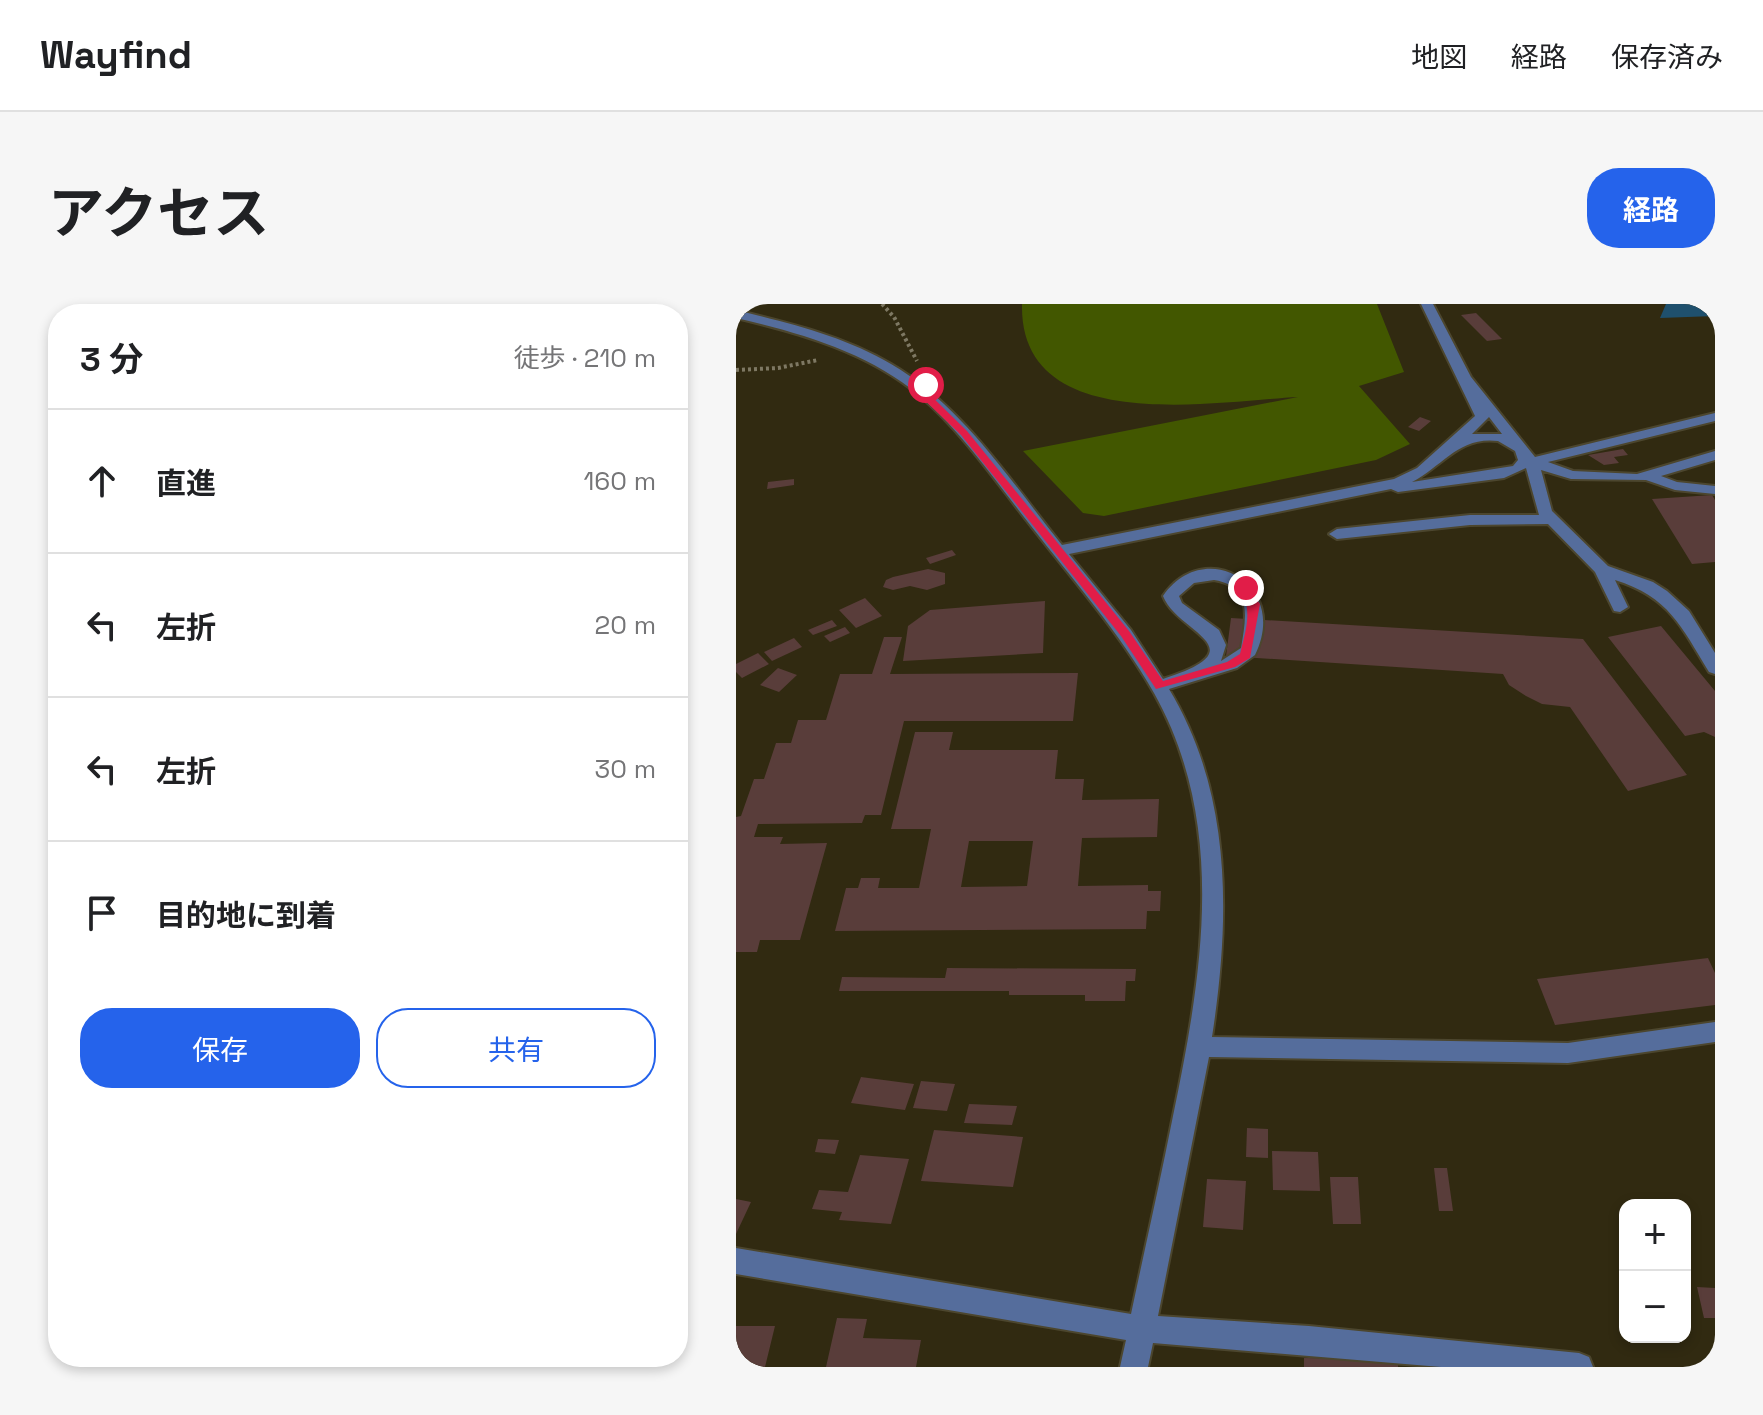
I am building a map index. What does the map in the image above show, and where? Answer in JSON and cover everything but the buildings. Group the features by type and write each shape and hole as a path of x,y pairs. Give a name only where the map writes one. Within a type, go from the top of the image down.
{"street":[{"path":"1058,551 1398,483 1426,467 1482,417 1427,304"},
{"path":"736,314 797,329 855,350 918,389 958,426 1125,634 1160,686 1192,754 1214,855 1214,935 1200,1047 1134,1367"},
{"path":"1465,378 1532,462 1545,512 1602,570 1620,607"},
{"path":"1532,462 1715,417"},
{"path":"1443,452 1473,436 1497,437 1522,448"},
{"path":"1344,495 1483,477 1518,469 1525,460 1522,448"},
{"path":"1532,462 1571,475 1649,476 1715,455"},
{"path":"1426,467 1447,475 1483,477"},
{"path":"1649,476 1675,486 1715,490"},
{"path":"1337,534 1470,520 1552,519"},
{"path":"1602,570 1641,582 1678,605 1715,668"},
{"path":"1160,686 1231,664 1249,651 1255,604 1246,588 1225,577 1212,575 1188,579 1171,596 1175,606 1207,628 1217,640 1214,660 1198,674"},
{"path":"1200,1047 1568,1053 1715,1032"},
{"path":"736,1261 1142,1329 1309,1340 1579,1367"}],"path":[{"path":"882,304 894,317 918,364 926,385 918,389"},
{"path":"736,370 791,366 855,350"}],"green space":[{"path":"1022,304 1377,304 1404,372 1359,386 1410,444 1376,460 1104,516 1083,513 1023,451 1298,397 1174,405 1128,402 1087,393 1052,376 1030,347"}],"water":[{"path":"1666,304 1715,304 1715,316 1660,318"}],"route":[{"path":"926,385 918,389 964,433 1125,634 1160,686 1231,664 1246,656 1255,614 1255,604 1246,588"}]}
